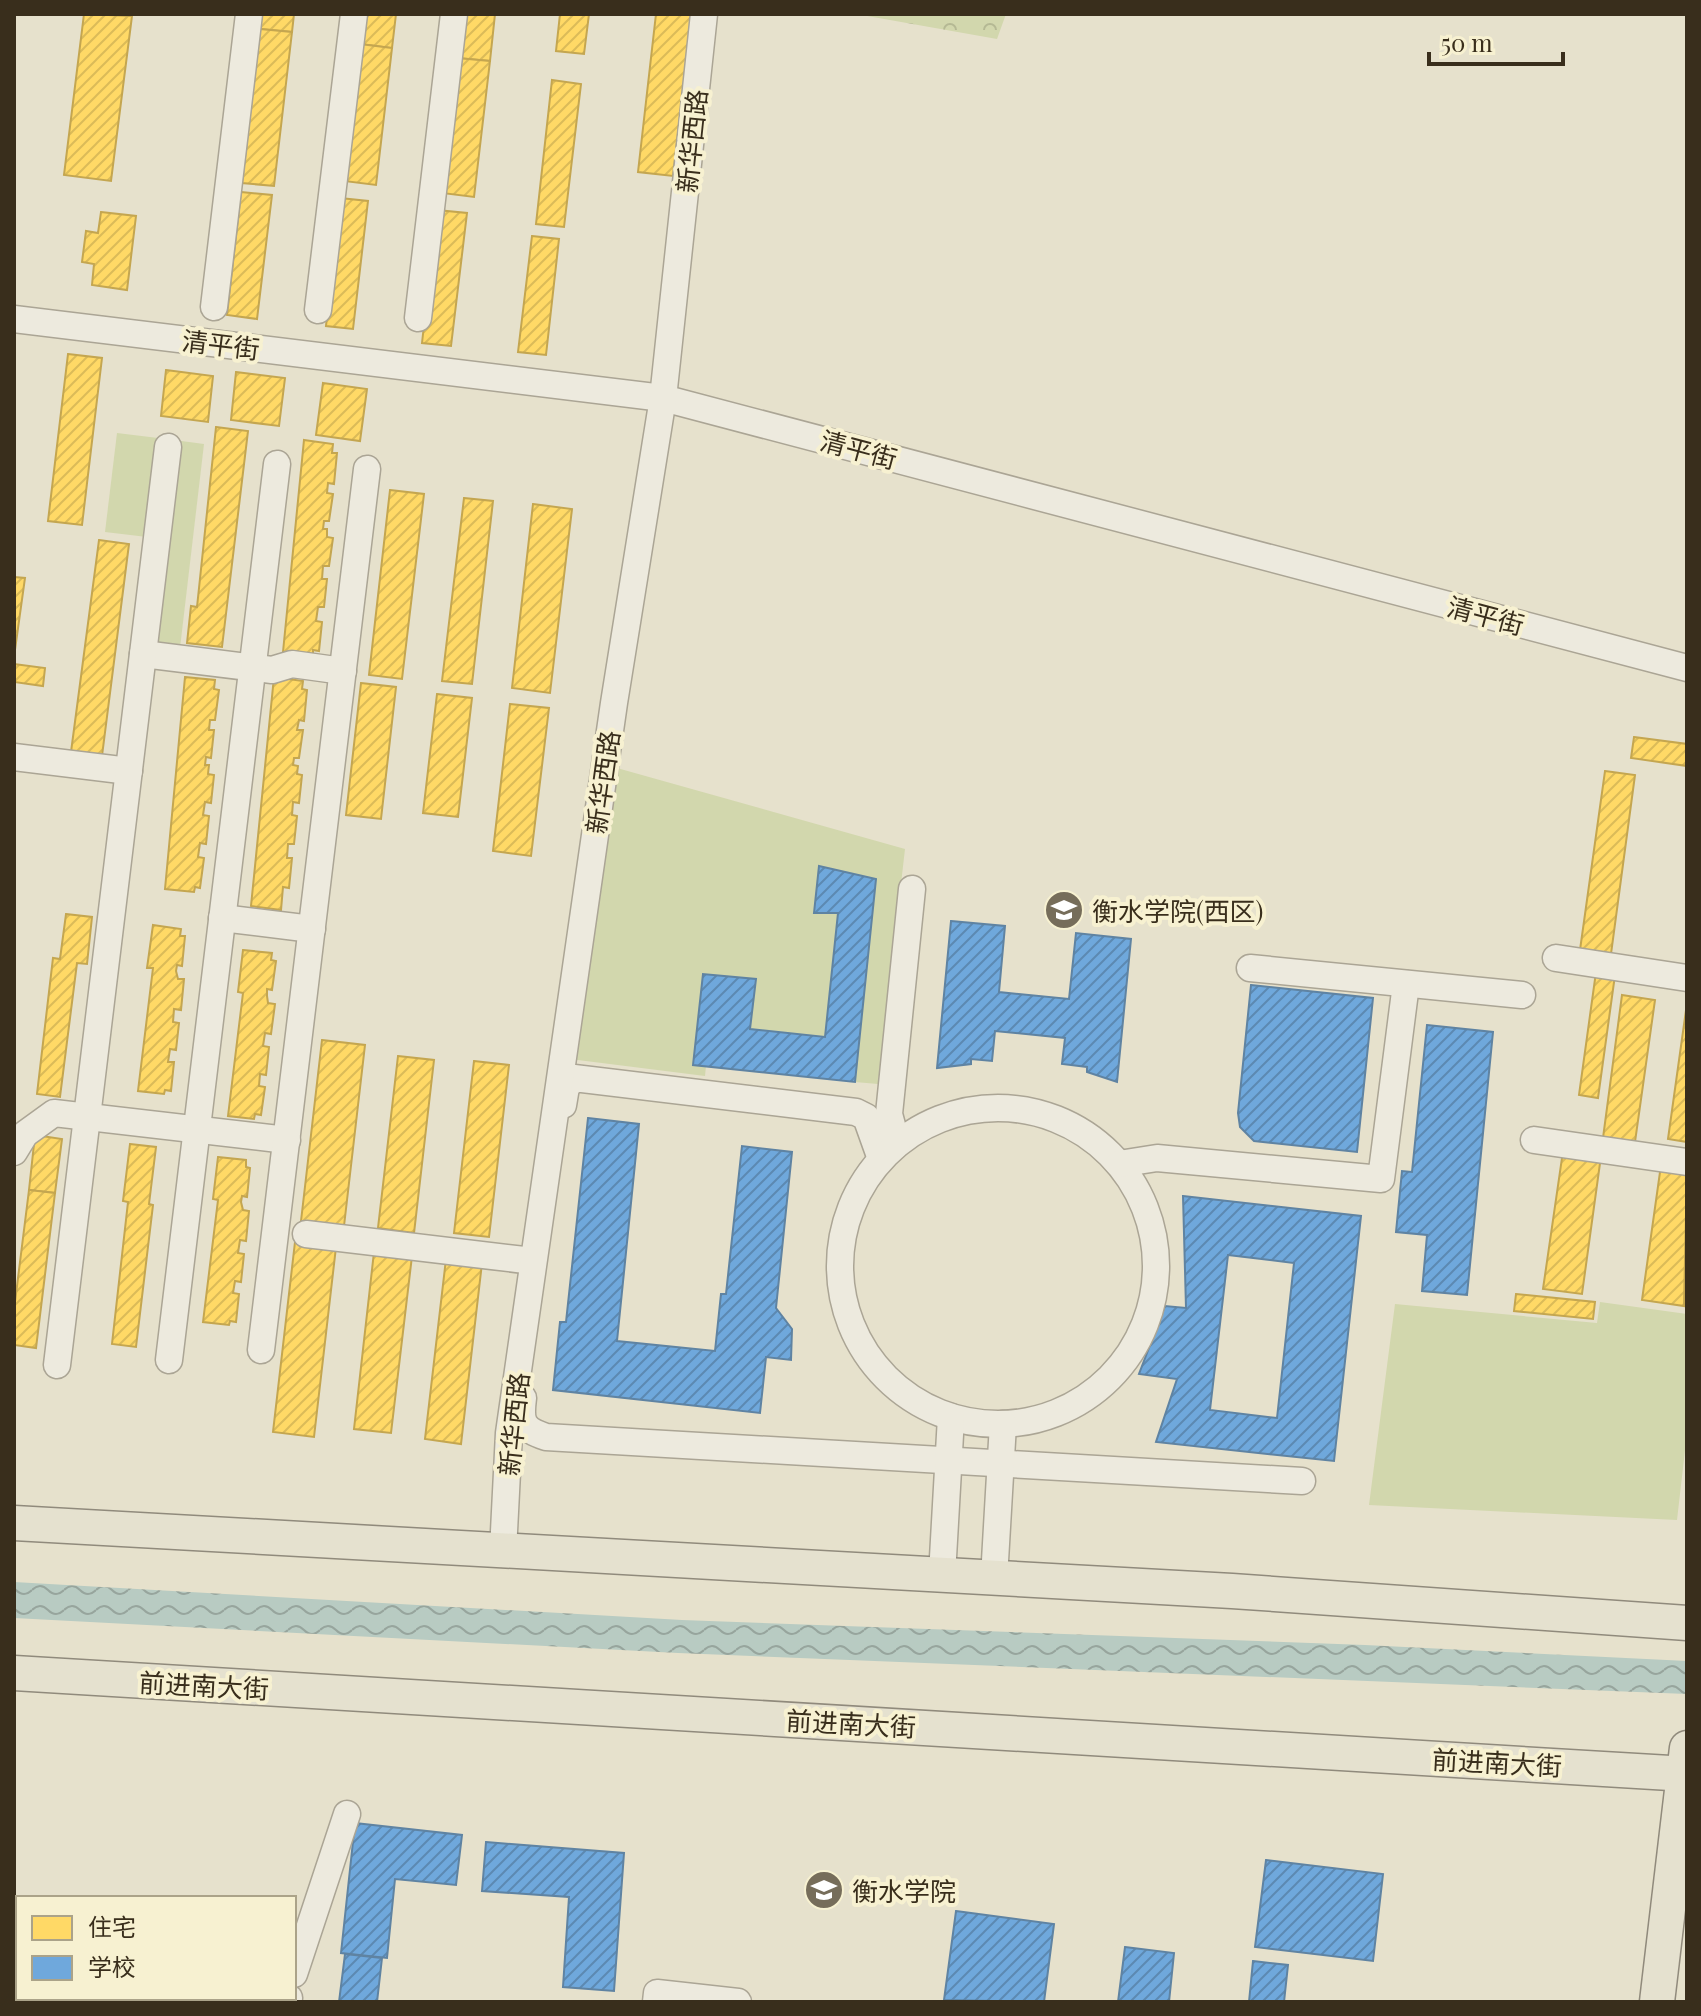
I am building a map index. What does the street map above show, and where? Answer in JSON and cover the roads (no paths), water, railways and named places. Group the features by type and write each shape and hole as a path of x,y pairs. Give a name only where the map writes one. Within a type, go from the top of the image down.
{"main road":[{"path":"14,1523 994,1578 1687,1623"},
{"name":"前进南大街","path":"14,1673 1686,1765"},
{"path":"1657,2002 1686,1765"}],"street":[{"path":"214,307 249,14"},
{"path":"318,310 354,14"},
{"path":"418,318 454,14"},
{"name":"新华西路","path":"503,1551 509,1433 663,398 704,14"},
{"name":"清平街","path":"14,319 663,398 1687,668"},
{"path":"57,1365 168,447"},
{"path":"169,1360 277,464"},
{"path":"261,1350 367,469"},
{"path":"143,654 272,670 292,664 343,671"},
{"path":"14,757 129,771"},
{"path":"889,1151 889,1114 912,889"},
{"path":"222,918 312,929"},
{"path":"1556,958 1687,978"},
{"path":"1250,968 1522,995"},
{"path":"1119,1164 1157,1158 1381,1179 1406,984"},
{"path":"889,1151 866,1117 856,1112 574,1078 566,1087 520,1419 524,1427 546,1437 1302,1481"},
{"path":"997,1107 1018,1108 1050,1116 1079,1130 1119,1164 1138,1192 1153,1233 1156,1276 1147,1319 1127,1358 1097,1390 1059,1412 1003,1424 951,1417 913,1400 881,1373 857,1338 844,1298 840,1257 848,1215 862,1185 889,1151 924,1126 954,1113 997,1107"},
{"path":"14,1152 25,1134 54,1113 287,1140"},
{"path":"1534,1140 1687,1162"},
{"path":"306,1234 533,1261"},
{"path":"942,1575 951,1417"},
{"path":"994,1578 1003,1424"},
{"path":"296,1968 347,1814"},
{"path":"656,2002 657,1993 738,2002"}],"water":[{"path":"14,1582 682,1620 1365,1645 1687,1661 1687,1694 678,1653 14,1618"}],"place":[{"name":"衡水学院(西区)","path":"1064,910"},
{"name":"衡水学院","path":"824,1890"}]}
